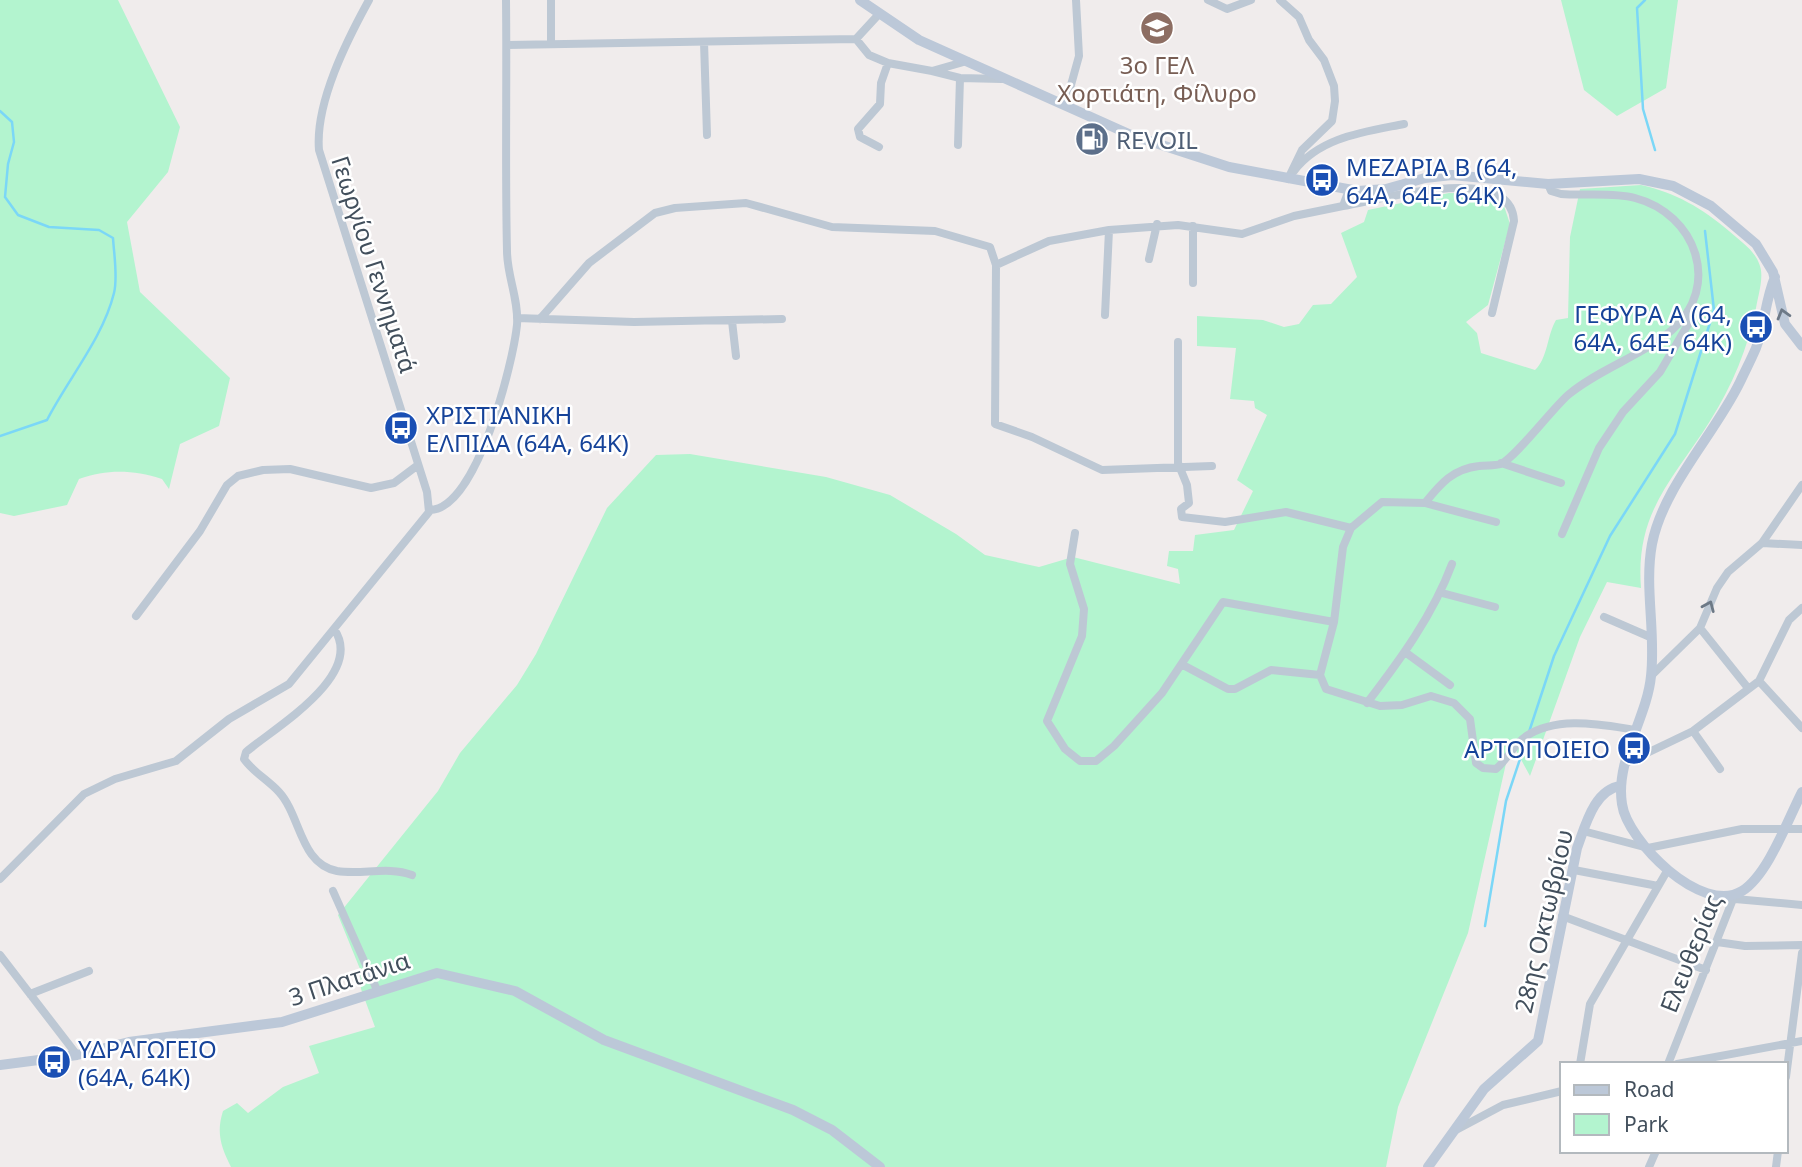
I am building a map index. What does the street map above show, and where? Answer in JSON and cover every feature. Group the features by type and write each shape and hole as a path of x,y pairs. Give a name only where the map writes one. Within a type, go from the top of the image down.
{"street":[{"name":"Γεωργίου Γεννηματά","path":"369,0 345,47 331,85 321,120 318,150 430,510"},
{"path":"0,879 60,815 84,794 115,779 176,761 229,719 285,688 430,510 436,510 453,497 475,467 502,392 517,318 507,254 506,0"},
{"path":"551,0 551,44"},
{"path":"860,0 919,40 1066,103 1131,135 1184,155 1288,179 1349,190 1385,189 1425,178 1452,175 1548,184 1639,179 1674,186 1702,200 1742,229 1762,251 1775,277 1783,319 1802,346"},
{"path":"1066,103 1079,56 1076,0"},
{"path":"1209,0 1227,9 1251,0"},
{"path":"1280,0 1298,15 1309,40 1321,54 1334,86 1335,101 1332,121 1302,149 1288,179"},
{"path":"507,45 856,39 879,14"},
{"path":"856,39 869,55 888,63 960,78 1011,79"},
{"path":"704,41 707,135"},
{"path":"932,71 967,61"},
{"path":"879,147 860,137 858,129 880,104 881,83 888,63"},
{"path":"958,145 960,78"},
{"path":"1288,179 1301,161 1324,145 1404,124"},
{"path":"1502,463 1568,396 1602,371 1664,335 1688,311 1699,285 1699,263 1692,243 1679,224 1638,199 1556,193 1550,190 1548,184"},
{"path":"996,265 1049,241 1109,230 1157,224 1193,226 1242,234 1294,216 1343,206 1443,188 1488,189 1513,208 1514,221 1492,313"},
{"path":"1343,206 1349,190"},
{"path":"540,319 589,263 655,213 675,208 746,203 832,227 935,231 990,247 996,265 993,422 1102,470 1212,466"},
{"path":"1149,259 1157,224"},
{"path":"1193,226 1193,283"},
{"path":"1105,315 1109,230"},
{"path":"1775,277 1756,348 1739,384 1675,489 1657,528 1650,563 1651,677 1621,786 1624,814 1667,871 1705,890 1723,895 1802,905"},
{"path":"1562,534 1599,448 1623,412 1670,358 1690,321 1688,311"},
{"path":"517,318 634,322 782,318"},
{"path":"732,321 736,356"},
{"path":"1178,342 1178,467 1190,496 1189,502 1181,509 1184,518 1225,523 1286,512 1351,528"},
{"path":"1425,503 1447,477 1459,469 1502,463 1562,483"},
{"path":"136,616 200,531 227,485 238,476 263,470 290,469 371,488 394,483 418,465"},
{"path":"1651,677 1700,628 1717,588 1728,572 1762,543 1802,485"},
{"path":"1496,522 1425,503 1382,502 1351,528 1343,547 1334,622 1320,675 1326,689 1367,703 1402,705 1430,696 1454,703 1470,719 1476,763 1483,768 1496,769 1523,738 1561,724 1596,724 1636,730"},
{"path":"1075,533 1070,564 1084,609 1082,635 1047,721 1065,749 1080,761 1096,761 1114,746 1183,665 1223,602 1334,622"},
{"path":"1762,543 1802,545"},
{"path":"1367,703 1405,652 1441,593 1452,564"},
{"path":"1441,593 1495,607"},
{"path":"1626,764 1693,731 1759,681 1788,620 1802,608"},
{"path":"1604,617 1650,637"},
{"path":"1700,628 1748,688"},
{"path":"334,629 340,647 332,677 309,702 246,752 244,759 279,791 313,857 322,865 339,871 366,869 412,875"},
{"path":"1405,652 1450,685"},
{"path":"1183,665 1228,689 1236,689 1271,670 1320,675"},
{"path":"1759,681 1802,727"},
{"path":"1693,731 1720,769"},
{"name":"28ης Οκτωβρίου","path":"1428,1167 1484,1089 1538,1041 1562,916 1583,831 1602,796 1609,789 1621,786"},
{"name":"Ελευθερίας","path":"1669,1062 1735,897 1758,874 1802,792"},
{"path":"1583,831 1648,848 1724,831 1784,827 1802,829"},
{"path":"1574,870 1658,886"},
{"path":"1580,1062 1590,1004 1625,939 1667,871"},
{"path":"333,891 377,990"},
{"path":"1562,916 1706,970"},
{"path":"1717,942 1745,946 1802,945"},
{"path":"1788,1062 1802,953"},
{"path":"0,955 78,1055"},
{"path":"30,994 89,971"},
{"name":"3 Πλατάνια","path":"0,1065 78,1055 129,1042 282,1022 437,973 515,991 604,1040 793,1110 832,1130 880,1167"},
{"path":"1686,1062 1802,1041"},
{"path":"1456,1130 1503,1105 1560,1091"}],"green space":[{"path":"0,0 118,0 180,127 168,172 127,222 140,292 230,378 219,426 180,444 169,489 162,479 151,476 131,472 100,474 79,479 67,505 14,516 0,513"},
{"path":"1561,0 1678,0 1666,88 1617,116 1584,90"},
{"path":"1641,185 1666,192 1699,208 1751,251 1758,260 1761,276 1753,323 1744,352 1725,394 1659,498 1650,517 1641,561 1641,588 1607,582 1580,637 1530,776 1511,741 1468,933 1398,1107 1386,1167 231,1167 221,1140 223,1111 237,1103 248,1113 283,1087 319,1073 309,1046 375,1027 361,989 360,969 338,915 438,791 460,753 517,685 536,654 607,508 656,455 690,454 826,477 890,495 956,534 985,555 1039,567 1073,557 1180,584 1178,569 1167,566 1169,551 1193,551 1195,535 1234,530 1253,491 1237,480 1267,415 1255,408 1254,401 1230,399 1236,348 1197,346 1197,316 1263,320 1284,327 1299,324 1313,305 1331,304 1357,277 1341,233 1364,222 1368,210 1449,193 1489,194 1503,203 1510,224 1488,305 1466,322 1477,333 1481,353 1535,370 1542,359 1556,320 1568,318 1570,237 1580,189"}],"waterway":[{"path":"1645,0 1637,8 1643,109 1655,150"},
{"path":"0,111 12,122 14,142 8,164 5,197 18,215 49,227 99,230 113,238 116,273 114,293 102,326 47,420 0,436"},
{"path":"1529,732 1554,656 1610,536 1675,434 1714,310 1705,231"},
{"path":"1485,926 1506,801 1527,738"}],"place":[{"name":"3ο ΓΕΛ Χορτιάτη, Φίλυρο","path":"1157,28"},
{"name":"REVOIL","path":"1092,139"},
{"name":"ΜΕΖΑΡΙΑ B (64, 64Α, 64Ε, 64Κ)","path":"1322,180"},
{"name":"ΓΕΦΥΡΑ A (64, 64Α, 64Ε, 64Κ)","path":"1756,327"},
{"name":"ΧΡΙΣΤΙΑΝΙΚΗ ΕΛΠΙΔΑ (64Α, 64Κ)","path":"401,428"},
{"name":"ΑΡΤΟΠΟΙΕΙΟ","path":"1634,748"},
{"name":"ΥΔΡΑΓΩΓΕΙΟ (64Α, 64Κ)","path":"54,1062"}]}
